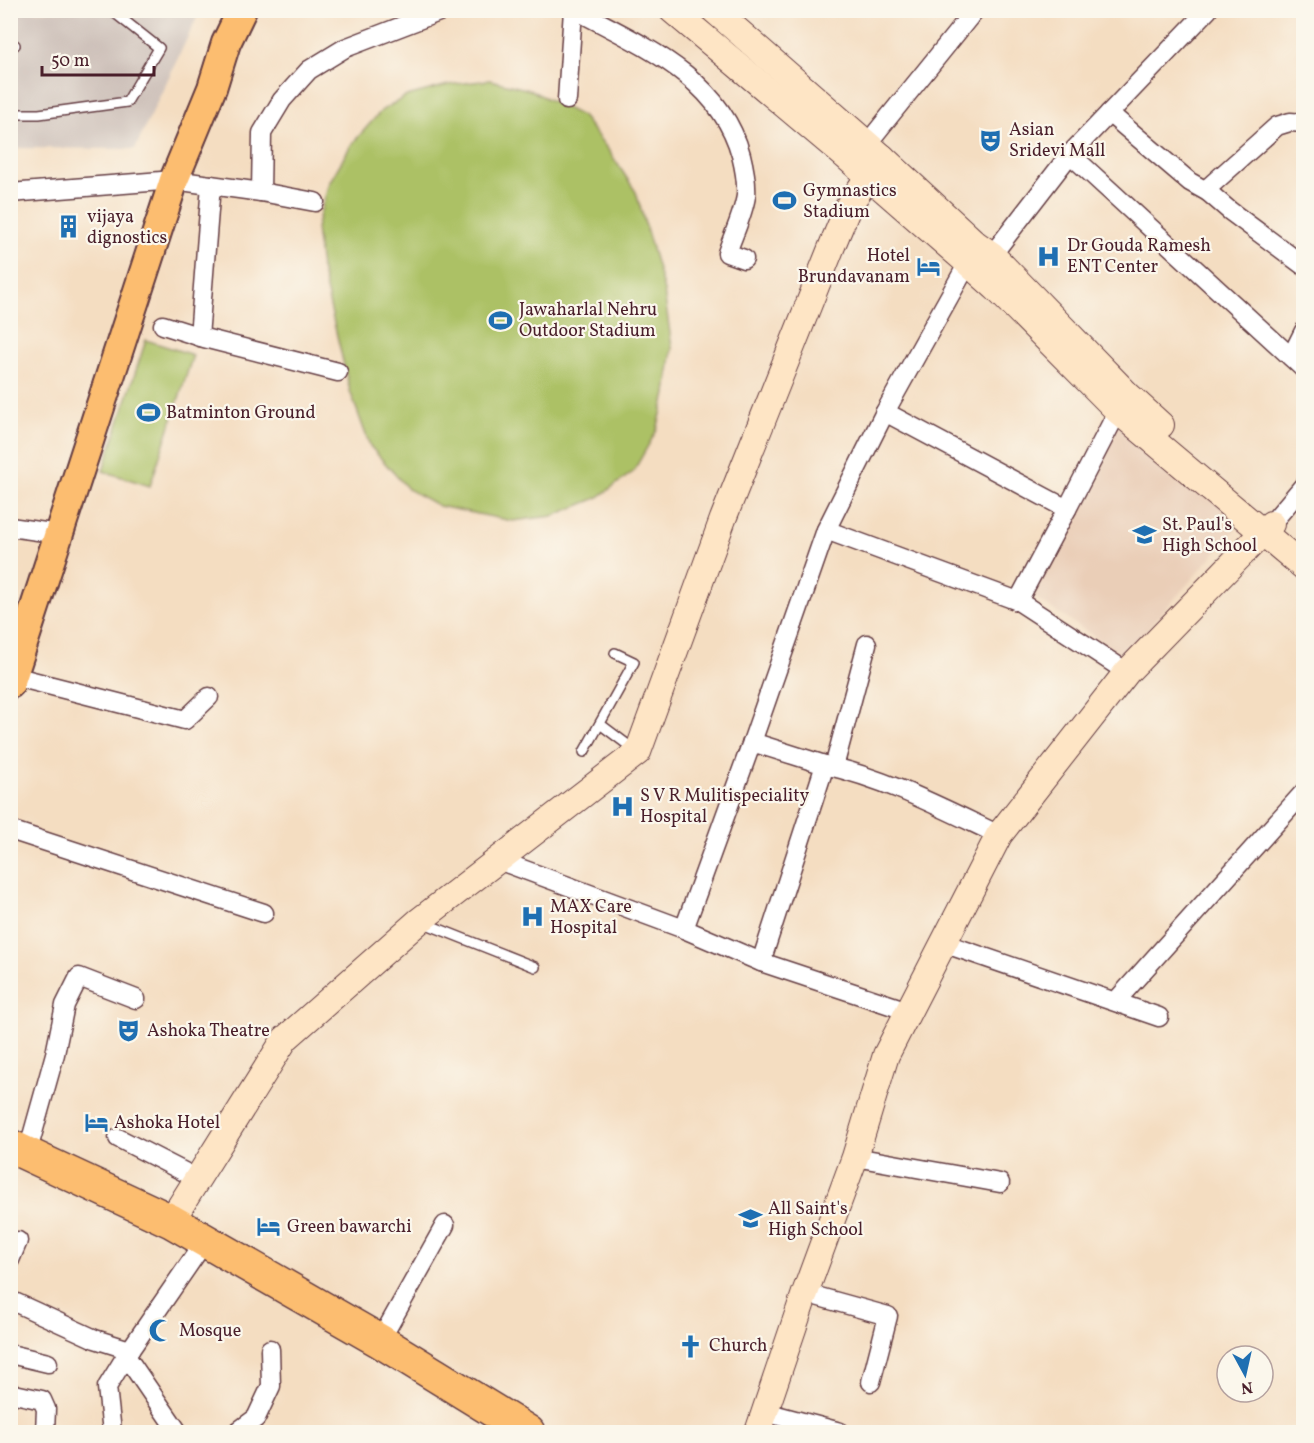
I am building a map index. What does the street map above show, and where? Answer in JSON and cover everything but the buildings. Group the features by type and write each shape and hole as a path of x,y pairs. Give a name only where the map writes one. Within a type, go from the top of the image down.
{"highway":[{"path":"16,1155 171,1221 380,1341 528,1432"},
{"path":"16,1155 236,1275 371,1354 490,1432"}],"main road":[{"path":"226,44 228,10"},
{"path":"12,680 174,180 212,88 226,44 242,10"}],"street":[{"path":"261,192 262,133 282,100 309,69 345,48 444,10"},
{"path":"567,100 575,10 657,53 689,77 717,105 736,139 743,166 746,195 727,253 744,259"},
{"path":"672,10 872,159 976,244 980,259 996,288 1266,528 1276,542 1304,567"},
{"path":"714,10 872,159"},
{"path":"171,1221 285,1039 419,921 638,752 723,519 849,205 872,159 975,10"},
{"path":"684,929 826,530 885,412 980,259 1070,154 1208,10"},
{"path":"1109,113 1190,182 1208,192 1223,206 1304,266"},
{"path":"1208,192 1210,186 1277,126 1290,122 1304,123"},
{"path":"1070,154 1297,363"},
{"path":"10,193 174,180 315,202"},
{"path":"199,337 211,185"},
{"path":"163,325 199,337 338,372"},
{"path":"1297,363 1304,331"},
{"path":"1018,601 1123,403"},
{"path":"885,412 1067,509"},
{"path":"840,1432 761,1422 855,1157 885,1055 999,836 1127,672 1266,528 1304,485"},
{"path":"10,527 59,534"},
{"path":"1266,528 1288,533 1304,543"},
{"path":"826,530 1018,601 1127,672"},
{"path":"760,962 829,766 867,644"},
{"path":"12,680 185,720 209,698"},
{"path":"752,742 859,773 912,793 999,836"},
{"path":"1116,1001 1304,792"},
{"path":"10,830 264,913"},
{"path":"498,860 684,929 760,962 908,1011"},
{"path":"943,943 1159,1017"},
{"path":"16,1155 55,1054 65,1005 79,977 136,999"},
{"path":"118,1138 196,1178"},
{"path":"855,1157 1000,1183"},
{"path":"380,1341 445,1226"},
{"path":"10,1260 18,1241"},
{"path":"112,1432 107,1387 196,1254"},
{"path":"805,1293 888,1316 872,1382"},
{"path":"10,1300 128,1353 178,1432"},
{"path":"237,1432 256,1418 271,1386 270,1349"},
{"path":"10,1354 48,1363"},
{"path":"10,1393 42,1400 46,1408 45,1432"}],"lane":[{"path":"10,114 39,114 127,102 159,48 111,10"},
{"path":"584,752 634,662 615,653"},
{"path":"600,724 638,752"},
{"path":"419,921 535,967"}],"shaded area":[{"path":"11,11 200,11 135,149 11,148"},
{"name":"St. Paul's High School","path":"1119,425 1242,522 1124,656 1028,593"}],"green space":[{"name":"Jawaharlal Nehru Outdoor Stadium","path":"490,80 530,90 582,116 609,151 636,192 664,291 672,348 666,394 657,430 633,472 597,498 553,516 512,521 439,506 408,489 370,446 350,391 321,268 316,228 329,183 351,145 382,110 407,96 448,85"},
{"name":"Batminton Ground","path":"146,340 193,355 150,486 103,471"}],"place":[{"name":"Asian Sridevi Mall","path":"991,140"},
{"name":"Gymnastics Stadium","path":"785,201"},
{"name":"vijaya dignostics","path":"69,227"},
{"name":"Dr Gouda Ramesh ENT Center","path":"1049,256"},
{"name":"Hotel Brundavanam","path":"928,266"},
{"name":"Jawaharlal Nehru Outdoor Stadium","path":"501,320"},
{"name":"Batminton Ground","path":"148,413"},
{"name":"St. Paul's High School","path":"1144,535"},
{"name":"S V R Mulitispeciality Hospital","path":"622,806"},
{"name":"MAX Care Hospital","path":"532,917"},
{"name":"Ashoka Theatre","path":"129,1031"},
{"name":"Ashoka Hotel","path":"96,1123"},
{"name":"All Saint's High School","path":"750,1219"},
{"name":"Green bawarchi","path":"269,1227"},
{"name":"Mosque","path":"161,1331"},
{"name":"Church","path":"691,1346"}]}
